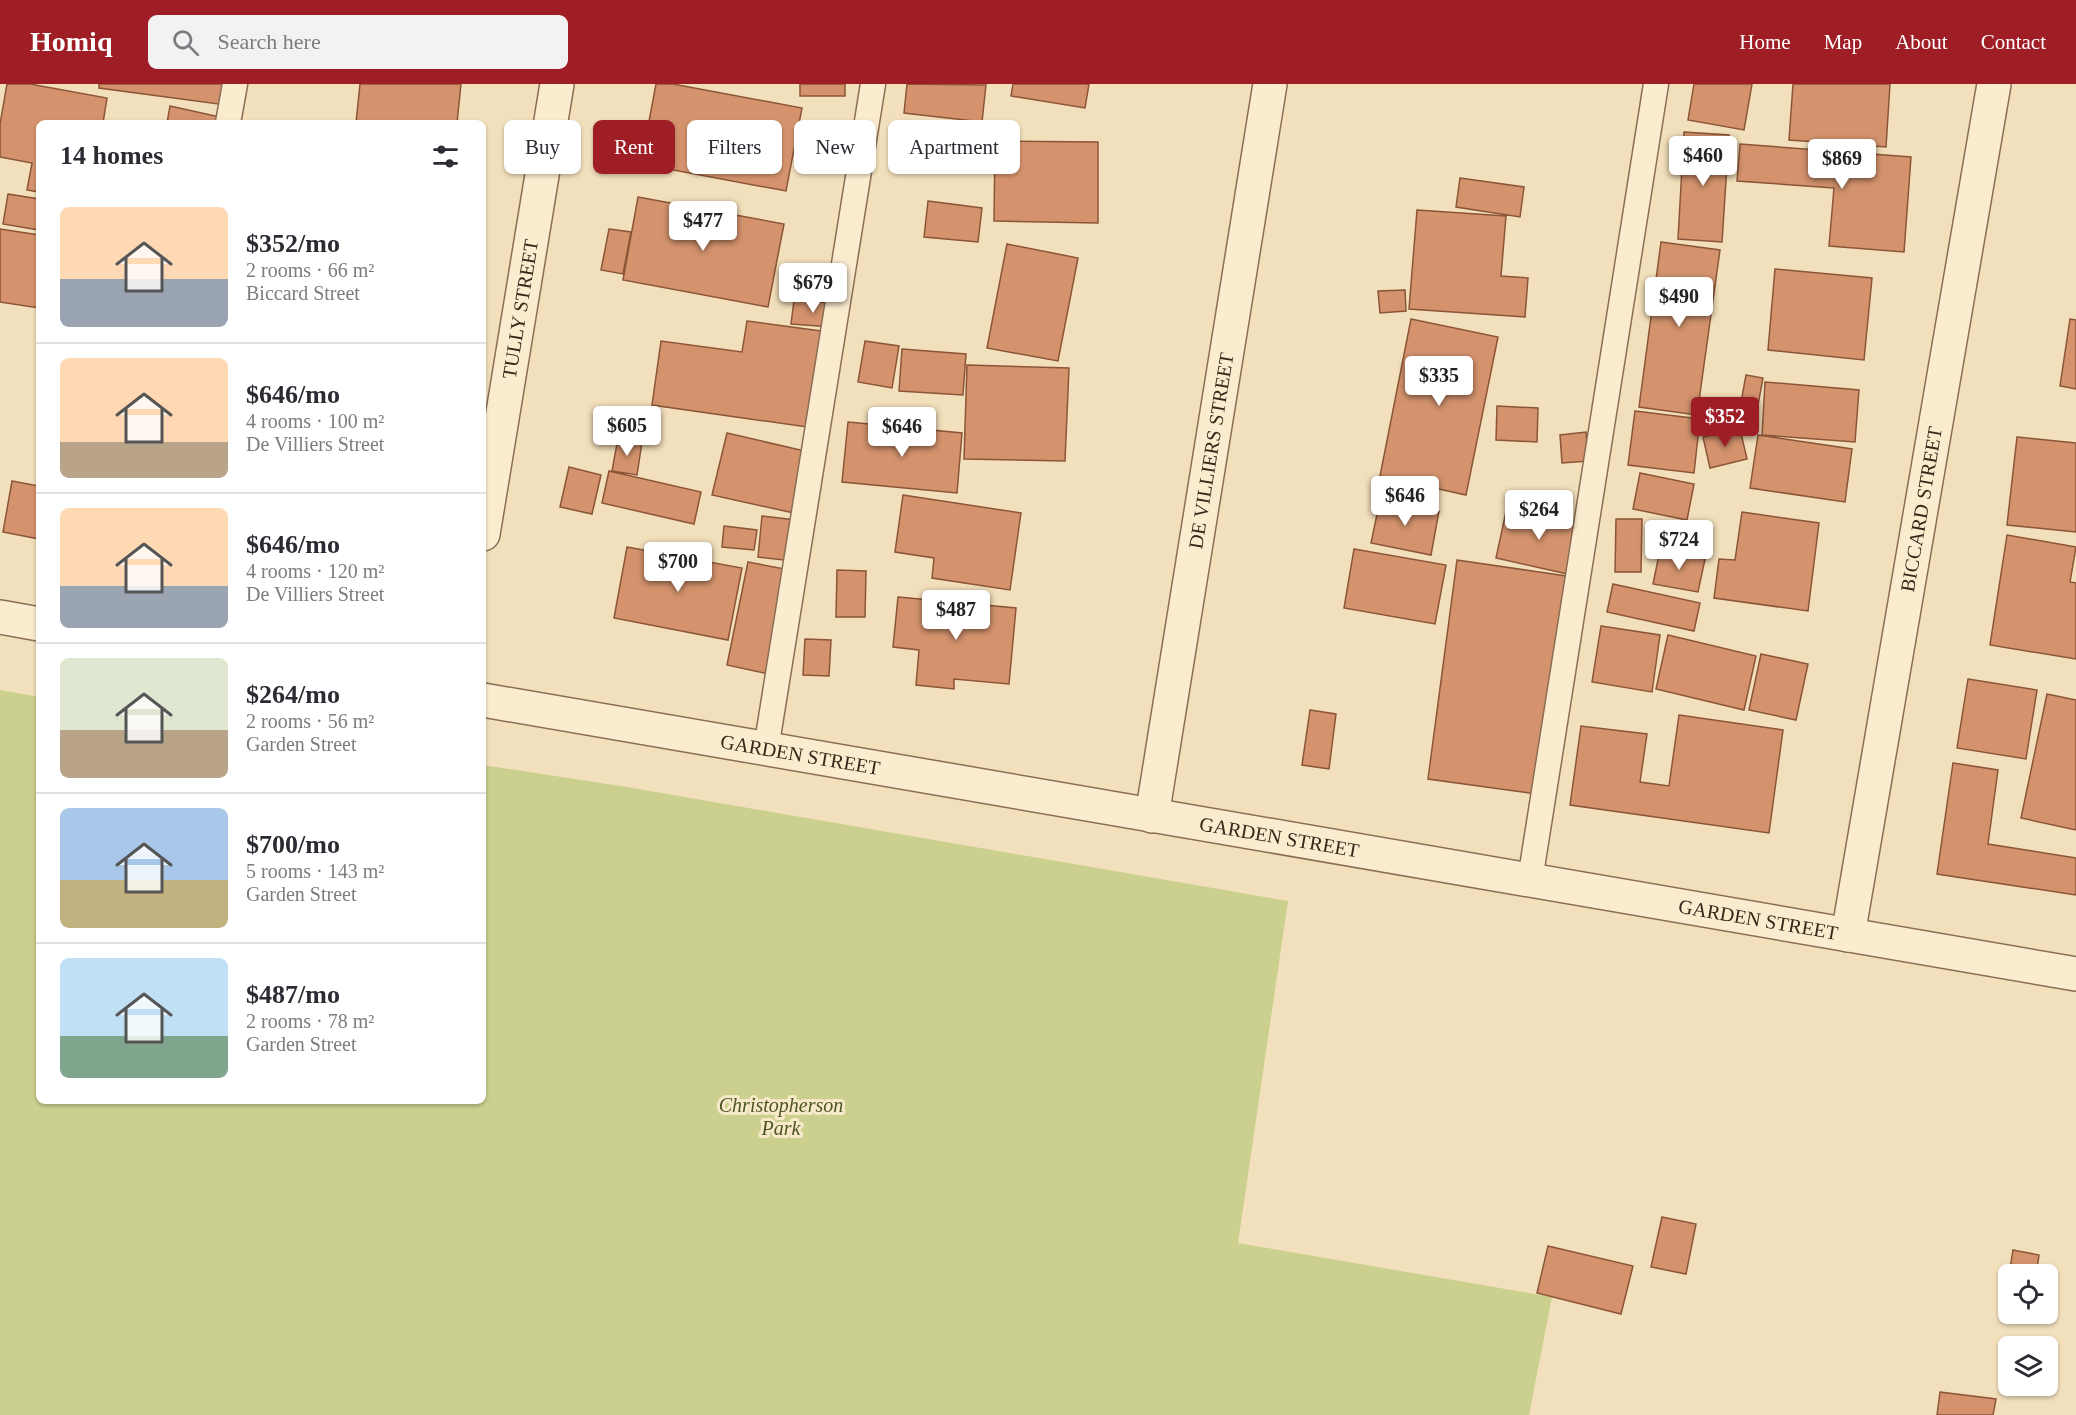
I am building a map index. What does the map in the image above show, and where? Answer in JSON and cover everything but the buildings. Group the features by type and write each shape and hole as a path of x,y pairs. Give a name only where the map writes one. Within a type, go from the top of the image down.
{"street":[{"name":"TULLY STREET","path":"486,516 557,84"},
{"name":"DE VILLIERS STREET","path":"1152,816 1270,84"},
{"name":"BICCARD STREET","path":"1848,935 1994,84"},
{"path":"0,617 36,623"},
{"name":"GARDEN STREET","path":"486,701 2076,974"}],"lane":[{"path":"229,120 235,84"},
{"path":"766,749 873,84"},
{"path":"1530,880 1656,84"}],"green space":[{"name":"Christopherson Park","path":"0,690 36,696 36,1104 486,1104 486,765 627,787 1288,901 1238,1243 1552,1297 1529,1415 0,1415"}]}
